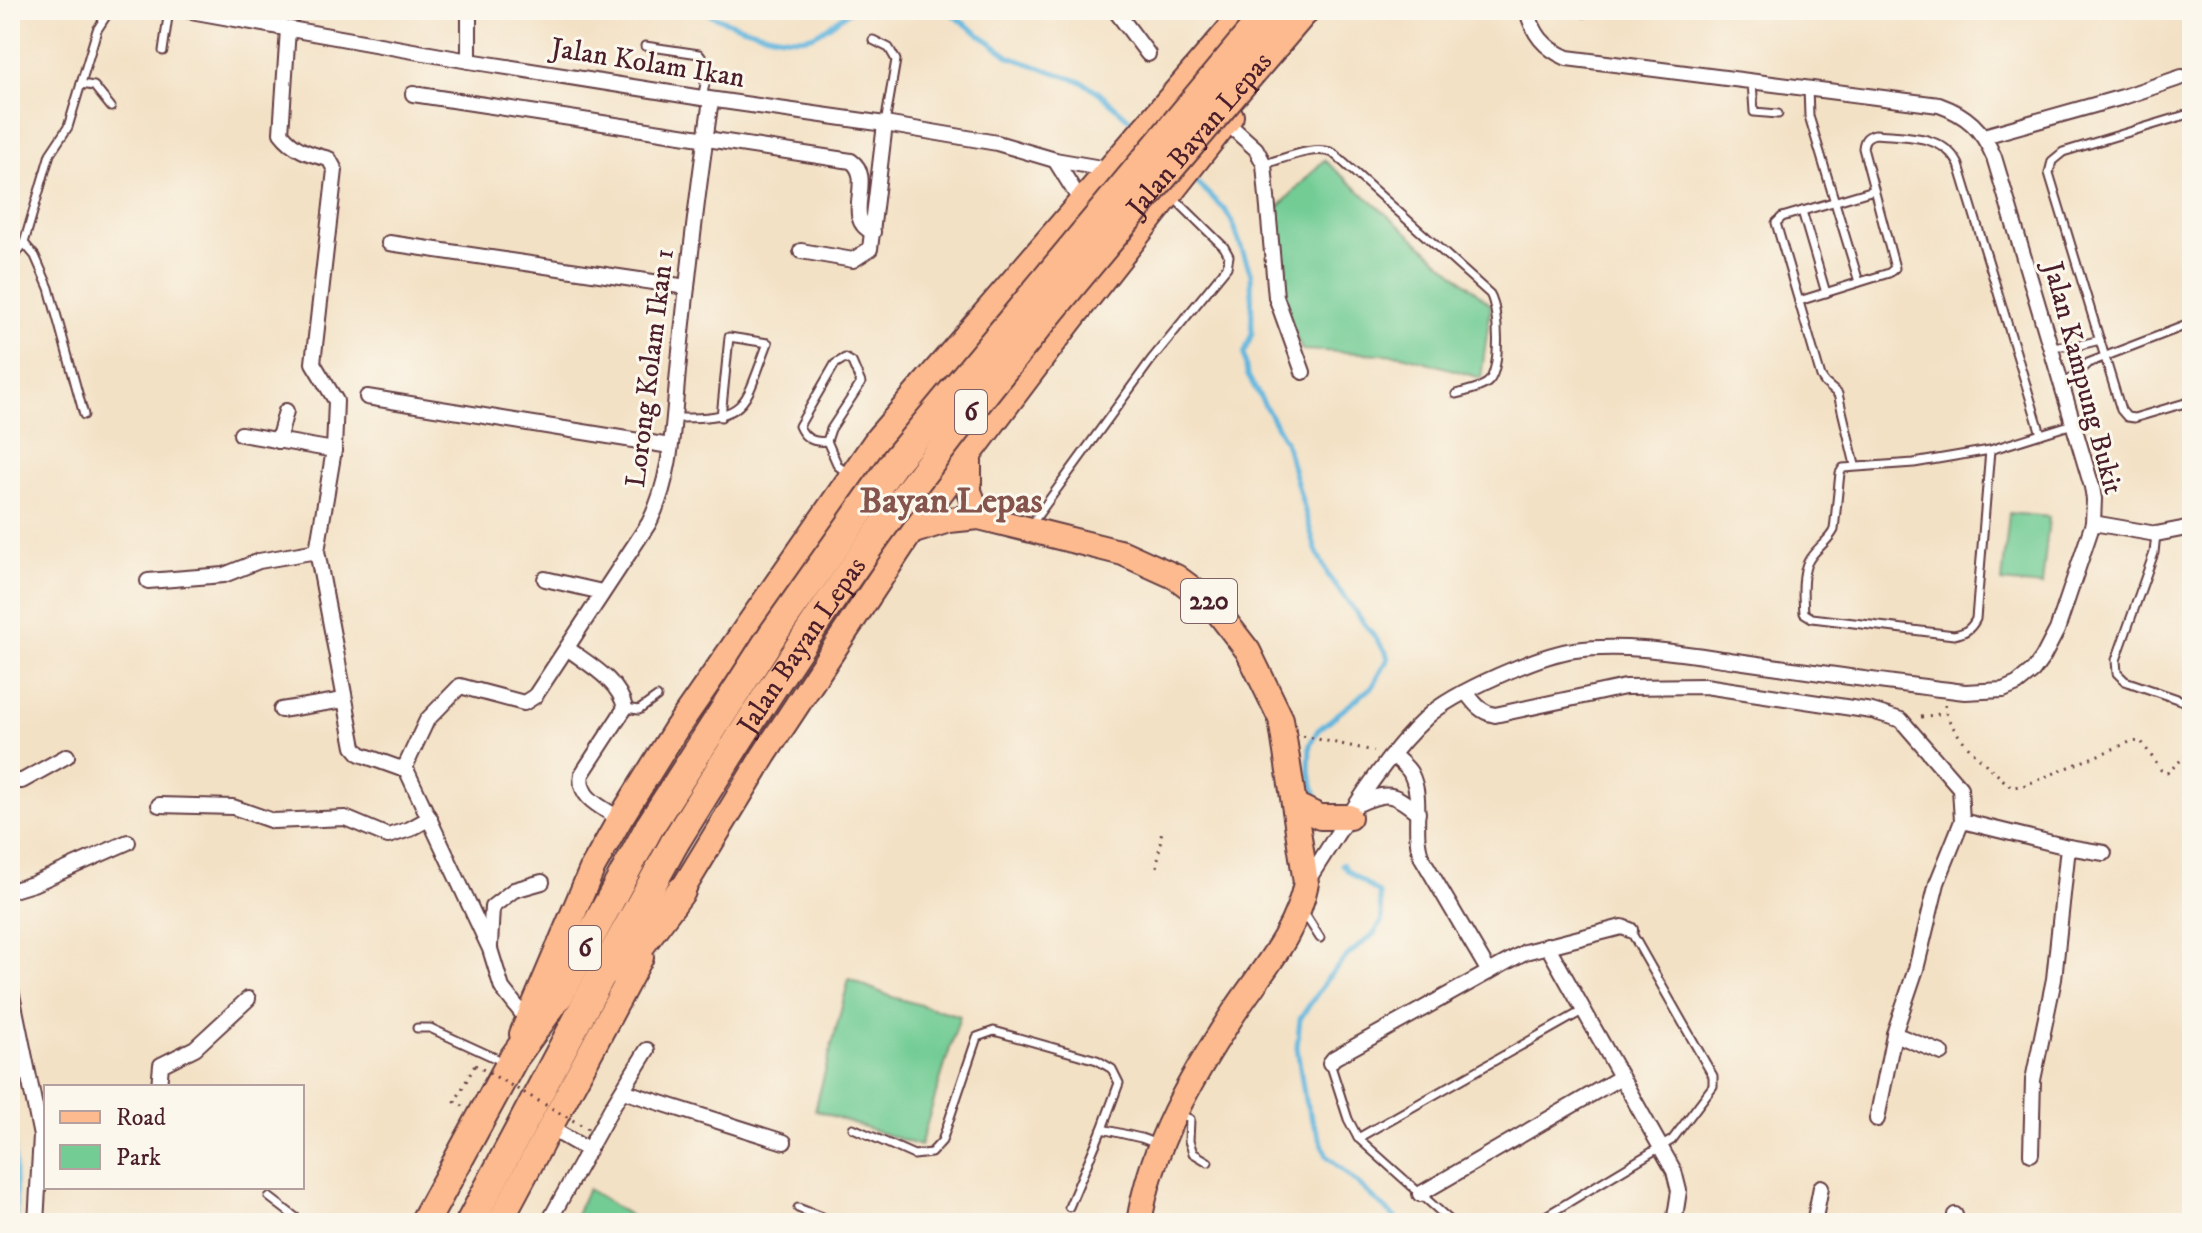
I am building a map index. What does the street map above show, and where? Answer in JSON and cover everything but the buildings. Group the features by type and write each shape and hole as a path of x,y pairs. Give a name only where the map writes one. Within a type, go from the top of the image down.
{"highway":[{"name":"Jalan Bayan Lepas","path":"424,1223 511,1062 559,995 650,826 773,634 896,460 1270,10"},
{"name":"Jalan Bayan Lepas","path":"470,1223 675,842 787,667 894,511 1001,372 1312,14"},
{"path":"546,1080 625,964 681,891"}],"main road":[{"name":"Jalan Bayan Lepas","path":"511,1062 592,869 620,819 676,729 851,476 878,438 1246,10"},
{"name":"Jalan Bayan Lepas","path":"499,1223 643,953 764,755 911,532 1070,321 1312,14"},
{"path":"1043,244 1051,266 1065,283 1082,289 1095,289"},
{"path":"1017,275 1039,276 1049,282 1061,297 1070,321"},
{"path":"969,452 969,491 979,517"},
{"name":"220","path":"911,532 949,520 979,517 1123,553 1176,577 1211,603 1243,643 1275,703 1285,733 1303,895"},
{"path":"1295,805 1320,817 1353,811"},
{"path":"1139,1223 1146,1190 1174,1112 1235,1012 1289,934 1303,895"}],"street":[{"name":"Jalan Kolam Ikan","path":"185,10 469,61 997,143 1055,160 1107,169"},
{"path":"469,10 469,61"},
{"path":"1115,10 1148,54"},
{"name":"Jalan Kampung Bukit","path":"1303,895 1353,811 1393,755 1426,717 1466,692 1546,656 1575,650 1611,649 1668,652 1944,689 2003,690 2017,684 2033,671 2057,630 2093,523 2092,487 1994,157 1984,136 1971,120 1939,105 1567,58 1543,44 1527,10"},
{"path":"288,29 281,133 303,153 329,159 335,170 313,363 336,401 334,450 317,551 356,751 399,768 405,767 490,949 502,988 528,1021"},
{"path":"1984,136 2182,77"},
{"path":"413,94 851,161 861,173 859,218 865,229 873,232"},
{"name":"Lorong Kolam Ikan 1","path":"405,767 427,720 460,686 524,703 535,696 659,503 665,486 670,446 707,99"},
{"path":"1226,122 1256,149 1264,164 1276,297 1303,372"},
{"path":"801,251 853,260 870,249 885,124"},
{"path":"1055,160 1080,200"},
{"path":"389,243 687,287"},
{"path":"367,397 670,446"},
{"path":"278,441 286,411"},
{"path":"241,434 334,450"},
{"path":"2093,523 2156,534 2192,527"},
{"path":"148,581 224,575 259,561 317,551"},
{"path":"545,579 602,592"},
{"path":"567,648 612,683 623,699 625,708 582,774 580,784 583,793 620,819"},
{"path":"1466,692 1476,706 1485,713 1495,715 1625,687 1705,686 1872,711 1901,720 1960,788 1962,821 1937,883 1916,969 1894,1034 1877,1119"},
{"path":"281,710 344,700"},
{"path":"1393,755 1413,777 1418,813 1417,844 1422,858 1489,972"},
{"path":"10,781 22,781 67,756"},
{"path":"1353,811 1380,794 1398,797 1418,813"},
{"path":"159,805 233,807 273,821 345,818 388,836 430,818"},
{"path":"1962,821 2104,853"},
{"path":"10,891 128,842"},
{"path":"2031,1154 2033,1080 2054,979 2068,847"},
{"path":"490,949 492,907 514,890 542,882"},
{"path":"1330,1063 1519,955 1622,927 1630,930"},
{"path":"1547,945 1678,1181 1674,1223"},
{"path":"10,985 41,1136 42,1185 36,1223"},
{"path":"159,1085 161,1065 195,1048 248,999"},
{"path":"1894,1034 1942,1053"},
{"path":"549,1223 647,1050"},
{"path":"1420,1194 1621,1077"},
{"path":"623,1091 784,1142"},
{"path":"550,1128 588,1150"},
{"path":"1814,1223 1821,1187"}],"lane":[{"path":"10,256 15,256 24,243 50,154 68,127 97,30 110,10"},
{"path":"163,51 169,10"},
{"path":"1574,10 1584,13 1597,10"},
{"path":"873,40 889,48 896,60 885,124"},
{"path":"645,46 699,54 707,69 707,99"},
{"path":"1752,79 1754,112 1778,114"},
{"path":"81,84 94,86 111,107"},
{"path":"1808,87 1809,116 1859,282"},
{"path":"2192,113 2063,152 2049,167 2121,410 2127,417 2134,418 2192,401"},
{"path":"1799,301 1889,273 1895,268 1863,148 1868,136 1875,134 1929,140 1949,149 1955,155 2041,434"},
{"path":"1264,164 1312,151 1333,153 1490,294 1495,306 1497,363 1493,375 1489,382 1456,394"},
{"path":"1027,531 1151,360 1227,267 1229,256 1181,180"},
{"path":"1855,465 1838,394 1821,377 1776,223 1782,217 1874,190"},
{"path":"1802,211 1826,293"},
{"path":"24,243 35,256 49,288 84,415"},
{"path":"2062,387 2078,370 2104,355 2192,323"},
{"path":"672,418 721,417 731,413 747,397 768,343 729,337 721,417"},
{"path":"2049,346 2076,346 2100,340"},
{"path":"827,441 817,442 803,435 799,426 835,364 845,358 852,362 861,383 831,429 827,441 838,466 851,476"},
{"path":"1990,450 1976,619 1972,627 1954,635 1807,616 1803,609 1806,569 1809,560 1834,530 1841,471 1855,465 1914,463 1990,450 2073,424"},
{"path":"2156,534 2154,553 2116,660 2117,673 2125,681 2192,704"},
{"path":"625,708 639,710 657,697"},
{"path":"1303,895 1320,938"},
{"path":"1534,1223 1677,1135 1714,1081 1630,930"},
{"path":"1358,1138 1584,1010"},
{"path":"417,1028 430,1028 511,1062"},
{"path":"853,1128 914,1155 931,1153 942,1141 977,1037 994,1031 1097,1060 1112,1069 1119,1083 1069,1207"},
{"path":"1330,1063 1348,1119 1358,1138 1453,1223"},
{"path":"1174,1112 1190,1119 1189,1141 1193,1153 1208,1162"},
{"path":"1102,1129 1161,1145"},
{"path":"269,1197 303,1223"},
{"path":"798,1208 837,1223"}],"path":[{"path":"1944,689 1945,713 1968,746 2011,787 2023,786 2130,742 2141,741 2161,770 2167,773 2192,750"},
{"path":"1901,720 1945,713"},
{"path":"1301,736 1393,755"},
{"path":"1157,867 1162,829"},
{"path":"455,1102 475,1065 590,1130"}],"green space":[{"path":"1324,160 1491,305 1481,378 1402,355 1302,350 1285,299 1275,211"},
{"path":"2009,513 2049,517 2042,586 2002,582"},
{"path":"849,979 892,997 960,1016 920,1146 815,1110"},
{"path":"588,1189 642,1223 577,1223 575,1216"}],"waterway":[{"path":"702,10 741,27 791,38 816,34 852,10"},
{"path":"946,10 1010,57 1082,82 1097,91 1137,126"},
{"path":"1191,177 1225,210 1251,274 1252,333 1244,354 1247,374 1285,441 1316,550 1329,577 1386,652 1388,659 1373,686 1318,730 1310,744 1309,770 1316,795"},
{"path":"1342,864 1379,893 1382,921 1374,934 1348,955 1327,979 1300,1019 1297,1047 1305,1101 1327,1156 1401,1223"},
{"path":"10,1108 14,1131 16,1223"}],"district":[{"name":"Bayan Lepas","path":"951,501"}]}
